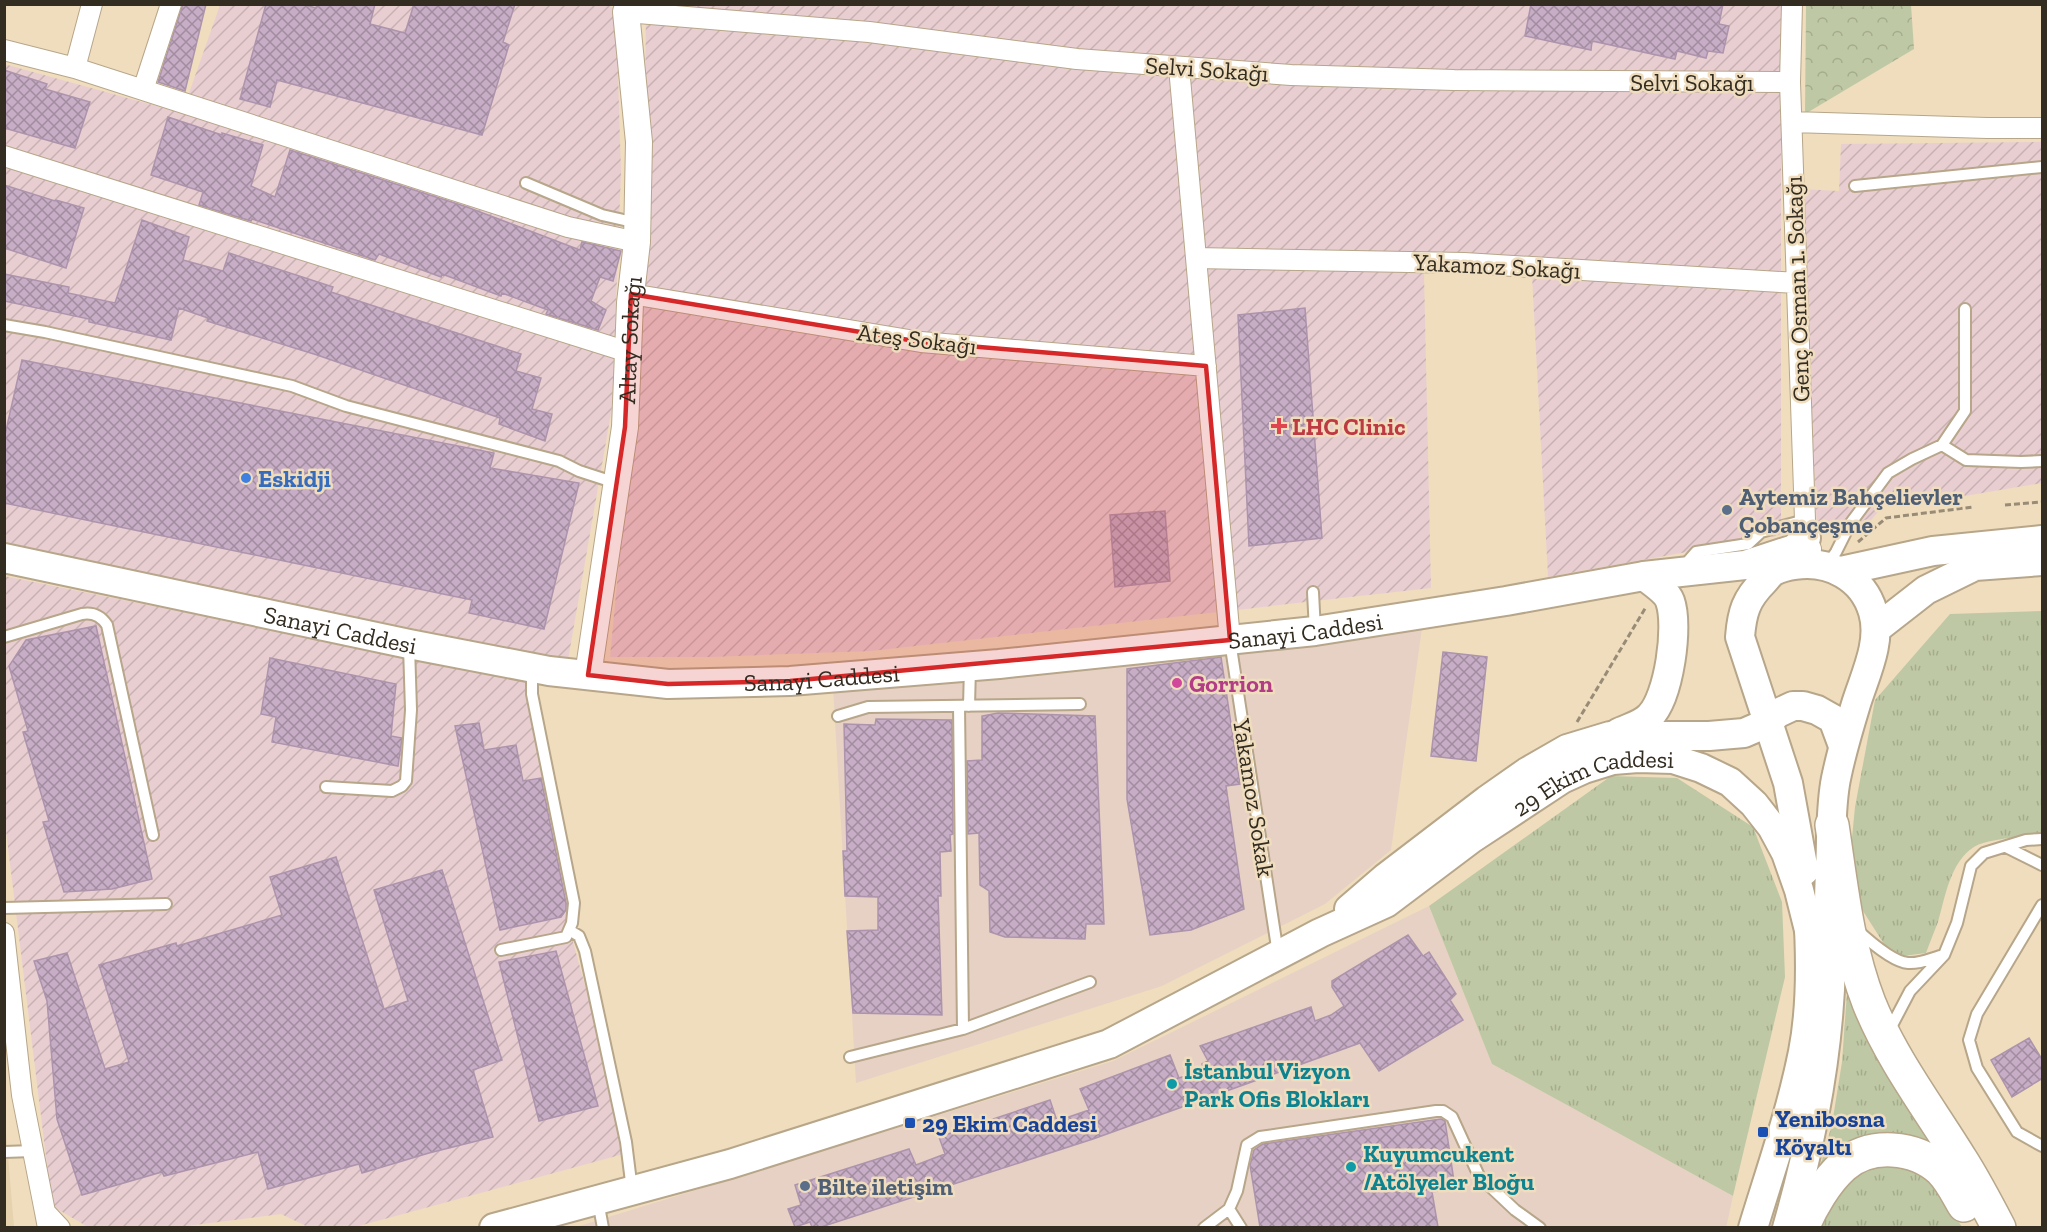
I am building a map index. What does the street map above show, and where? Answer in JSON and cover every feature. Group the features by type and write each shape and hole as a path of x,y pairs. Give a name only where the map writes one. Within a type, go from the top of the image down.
{"highway":[{"path":"1832,825 1846,920 1868,1000 1885,1040 1961,1160 2000,1227"},
{"path":"1802,1227 1828,1184 1843,1166 1875,1150 1894,1149 1928,1161 1940,1170 1951,1182 1977,1227"},
{"path":"1961,1160 2014,1227"}],"main road":[{"name":"Sanayi Caddesi","path":"4,558 532,668 668,684 790,681 970,667 1315,631 1506,601 1647,588 1692,570 1745,565 1773,557 1794,549 1806,529"},
{"path":"1740,637 1742,616 1750,596 1773,572 1788,566 2043,540"},
{"path":"1876,628 1926,590 1975,566 2043,561"},
{"path":"1787,1227 1806,1160 1819,1100 1824,1061 1831,964 1829,904 1834,784 1843,746 1874,647 1876,628 1873,611 1865,594 1835,563"},
{"path":"1692,570 1724,581 1732,593 1740,637 1788,783 1801,848 1809,930 1810,994 1803,1050 1788,1118 1753,1227"},
{"path":"1610,736 1638,725 1650,717 1662,699 1674,618 1669,599 1647,588"},
{"name":"29 Ekim Caddesi","path":"1320,933 1385,878 1487,800 1527,772 1567,749 1610,736 1709,736 1744,733 1767,723 1778,712 1793,706 1817,710 1833,719 1843,746"},
{"name":"29 Ekim Caddesi","path":"511,1225 730,1164 1109,1044 1320,933 1386,903 1471,839 1562,779 1613,760 1673,759 1701,768 1730,782 1754,804 1772,827 1786,854 1799,890 1809,930"}],"street":[{"path":"75,68 92,4"},
{"path":"143,90 171,4"},
{"name":"Genç Osman 1. Sokağı","path":"1792,4 1790,82 1806,529"},
{"name":"Selvi Sokağı","path":"628,8 869,32 1077,59 1291,75 1442,80 1790,82"},
{"name":"Altay Sokağı","path":"588,675 626,426 631,294 637,233 639,142 628,8"},
{"path":"4,50 75,68 568,227 637,233"},
{"path":"1179,67 1230,640"},
{"path":"1792,122 2043,128"},
{"path":"4,156 628,351"},
{"name":"Yakamoz Sokağı","path":"1196,258 1464,263 1797,283"},
{"name":"Ateş Sokağı","path":"631,294 921,342 1206,366"},
{"path":"1806,529 1814,555 1835,563"},
{"path":"4,933 21,1084 33,1151 47,1220 60,1227"}],"lane":[{"path":"1855,186 2043,167"},
{"path":"526,183 602,215 637,233"},
{"path":"1835,563 1850,524 1888,472 1942,444 1965,411 1965,309"},
{"path":"4,325 56,334 292,386 346,406 559,461 579,471 618,484"},
{"path":"1942,444 1966,460 2043,461"},
{"path":"1312,592 1315,631"},
{"path":"4,637 82,614 94,614 104,620 107,625 153,836"},
{"name":"Yakamoz Sokak","path":"1230,640 1278,956"},
{"path":"326,786 392,791 406,781 411,710 409,644"},
{"path":"963,1029 964,706 970,667"},
{"path":"501,950 566,937 574,913 574,903 532,694 532,668"},
{"path":"838,716 868,707 1080,704"},
{"path":"1885,1040 1899,1008 1910,991 1944,955 1957,923 1971,866 1984,853 2026,840 2043,839"},
{"path":"2006,847 2043,865"},
{"path":"4,908 166,904"},
{"path":"2043,905 1977,1014 1969,1040 1977,1068 2017,1132 2043,1146"},
{"path":"1846,920 1893,958 1907,963 1925,961 1944,955"},
{"path":"569,930 579,936 585,951 626,1142 632,1191"},
{"path":"850,1058 963,1029 1090,982"},
{"path":"1204,1227 1229,1209 1237,1191 1247,1145 1260,1137 1443,1111 1452,1117 1479,1176 1515,1210 1540,1227"},
{"path":"4,1152 33,1151"},
{"path":"598,1200 603,1227"},
{"path":"1229,1209 1241,1227"}],"path":[{"path":"2005,505 2043,502"},
{"path":"1835,563 1886,518 1972,507"},
{"path":"1567,749 1574,726 1647,588"}],"highlighted area":[{"path":"631,294 921,342 1206,366 1230,640 790,681 668,684 588,675 625,427"}],"shaded area":[{"path":"606,4 616,10 621,172 612,407 568,660 229,591 5,542 4,64 182,113 220,5"},
{"path":"646,5 1781,5 1781,535 1548,577 1532,275 1424,273 1431,588 871,651 712,657 610,657 643,307"},
{"path":"2042,142 2042,483 1947,499 1885,504 1860,533 1817,530 1801,189 1839,191 1841,144"},
{"path":"4,576 531,682 579,910 570,931 631,1152 355,1227 308,1227 281,1214 179,1227 88,1227 52,1206 5,823"},
{"path":"1422,628 1391,850 1325,904 1162,986 856,1083 833,686"},
{"path":"1429,906 1492,1064 1733,1196 1726,1228 573,1228 1113,1061"},
{"path":"5,1121 14,1227 5,1227"}],"green space":[{"path":"1806,5 1911,5 1914,49 1805,114"},
{"path":"2042,611 2042,835 2007,838 1974,847 1959,862 1954,871 1926,953 1903,956 1884,944 1863,911 1850,858 1855,807 1875,700 1950,614"},
{"path":"1611,776 1677,778 1753,827 1782,902 1785,977 1733,1196 1492,1064 1429,906"},
{"path":"1848,978 1883,1066 1941,1157 1918,1145 1817,1178 1832,1124 1842,1062"},
{"path":"1877,1166 1895,1167 1921,1175 1946,1200 1962,1227 1813,1228 1845,1180"}],"building":[{"path":"183,4 206,4 185,91 158,82"},
{"path":"266,4 302,4 316,8 317,4 375,4 370,24 405,33 414,4 515,4 503,42 509,45 482,135 277,80 270,107 240,99"},
{"path":"1531,4 1723,4 1719,24 1729,26 1723,53 1708,51 1706,58 1677,51 1675,59 1592,41 1591,50 1525,36"},
{"path":"4,70 47,84 45,89 90,102 75,148 4,128"},
{"path":"168,117 222,135 222,133 263,145 251,186 275,197 290,150 467,207 580,250 582,242 621,251 613,281 600,277 591,301 606,310 598,330 546,314 548,310 502,293 501,296 442,274 441,277 379,254 375,260 252,219 251,221 199,205 203,192 151,175"},
{"path":"4,185 84,208 66,268 4,248"},
{"path":"142,220 189,237 183,260 223,271 229,253 333,287 331,292 521,354 516,371 541,378 532,409 552,414 545,441 499,424 500,418 317,355 207,321 208,318 179,308 171,340 89,322 89,319 4,301 4,274 69,287 68,293 115,303"},
{"name":"LHC Clinic","path":"1305,308 1322,538 1249,546 1238,315"},
{"name":"Eskidji","path":"22,360 494,453 490,468 579,483 544,629 469,613 472,600 4,503 4,439"},
{"path":"1165,511 1170,581 1115,587 1110,515"},
{"path":"96,626 152,879 112,889 64,892 43,822 49,821 23,732 28,731 9,666 26,640"},
{"path":"1443,652 1487,657 1476,761 1431,756"},
{"path":"1221,657 1240,784 1226,786 1244,909 1191,930 1150,935 1127,799 1127,669"},
{"path":"270,658 396,684 391,736 402,738 398,766 272,742 276,717 261,714"},
{"path":"998,713 1095,716 1104,924 1086,924 1085,939 1005,937 990,932 989,891 980,885 979,833 968,834 967,761 982,760 982,716"},
{"path":"876,719 952,720 953,834 950,835 951,851 940,852 941,896 938,896 942,1015 853,1013 847,931 878,930 878,897 845,896 843,851 847,851 844,724 875,725"},
{"path":"479,723 484,750 516,745 523,781 541,778 566,903 566,910 561,917 500,930 455,726"},
{"path":"336,857 384,1009 408,1001 374,890 442,870 502,1060 473,1070 493,1137 362,1173 359,1164 268,1189 258,1152 164,1176 162,1172 82,1195 57,1119 47,1001 34,961 67,953 105,1069 129,1062 99,965 176,943 177,946 282,915 270,877"},
{"name":"İstanbul Vizyon Park Ofis Blokları","path":"1408,935 1423,956 1429,952 1456,994 1450,1000 1463,1020 1379,1071 1360,1043 1093,1139 821,1227 812,1227 810,1222 795,1227 788,1209 801,1205 795,1185 909,1149 916,1165 945,1154 939,1137 1050,1100 1057,1121 1089,1110 1080,1089 1170,1055 1179,1078 1204,1070 1202,1064 1208,1061 1200,1046 1311,1007 1315,1021 1331,1015 1344,1006 1332,987 1332,981"},
{"path":"556,951 598,1106 539,1121 499,962"},
{"path":"2029,1038 2043,1061 2043,1078 2012,1097 1991,1060"},
{"name":"Kuyumcukent /Atölyeler Bloğu","path":"1441,1119 1445,1121 1455,1188 1432,1192 1438,1227 1260,1227 1250,1165 1254,1150 1263,1144"}],"place":[{"name":"LHC Clinic","path":"1279,426"},
{"name":"Eskidji","path":"246,478"},
{"name":"Aytemiz Bahçelievler Çobançeşme","path":"1727,510"},
{"name":"Gorrion","path":"1177,683"},
{"name":"İstanbul Vizyon Park Ofis Blokları","path":"1172,1084"},
{"name":"29 Ekim Caddesi","path":"910,1123"},
{"name":"Yenibosna Köyaltı","path":"1763,1132"},
{"name":"Kuyumcukent /Atölyeler Bloğu","path":"1351,1167"},
{"name":"Bilte iletişim","path":"805,1186"}]}
